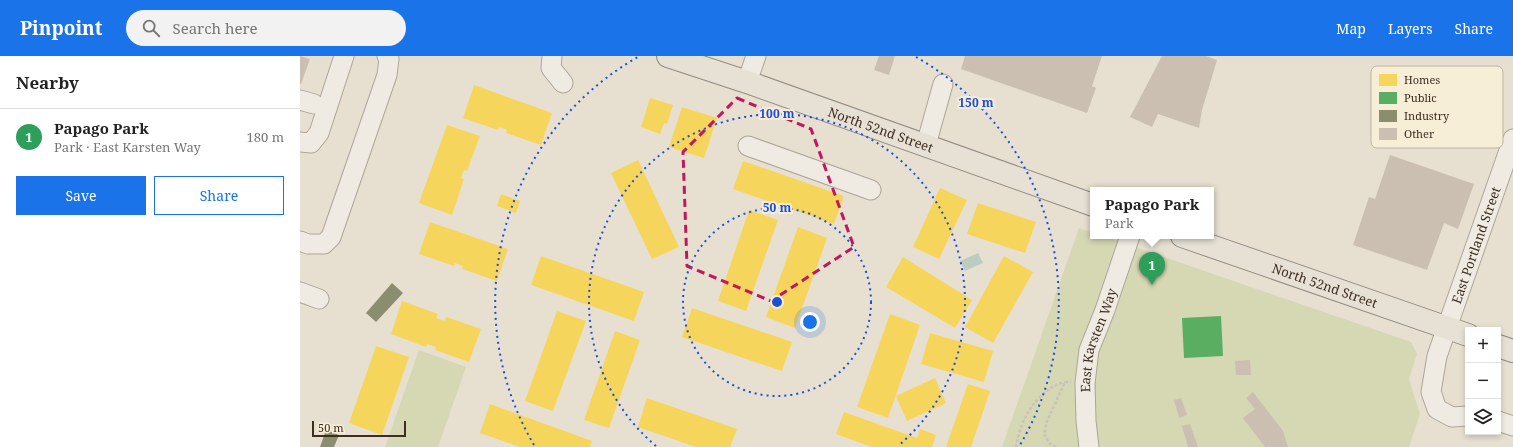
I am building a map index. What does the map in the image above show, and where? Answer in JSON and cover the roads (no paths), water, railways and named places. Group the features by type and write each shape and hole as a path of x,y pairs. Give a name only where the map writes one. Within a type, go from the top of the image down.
{"main road":[{"name":"North 52nd Street","path":"668,56 747,82 1090,204"},
{"name":"North 52nd Street","path":"1191,239 1465,334"},
{"path":"1501,347 1513,351"}],"street":[{"path":"300,142 311,142 319,133 344,56"},
{"path":"300,241 308,244 324,244 331,237 387,75 389,58 387,56"},
{"path":"552,56 551,68 563,83"},
{"path":"747,82 756,56"},
{"path":"926,146 943,84"},
{"name":"East Portland Street","path":"1465,416 1452,417 1437,409 1431,392 1437,356 1513,139"},
{"path":"748,146 871,190"},
{"name":"East Karsten Way","path":"1089,447 1086,421 1085,383 1089,350 1105,310 1129,239"},
{"path":"300,292 319,299"},
{"path":"1501,421 1513,426"}],"place":[{"name":"Papago Park","path":"1152,285"}]}
